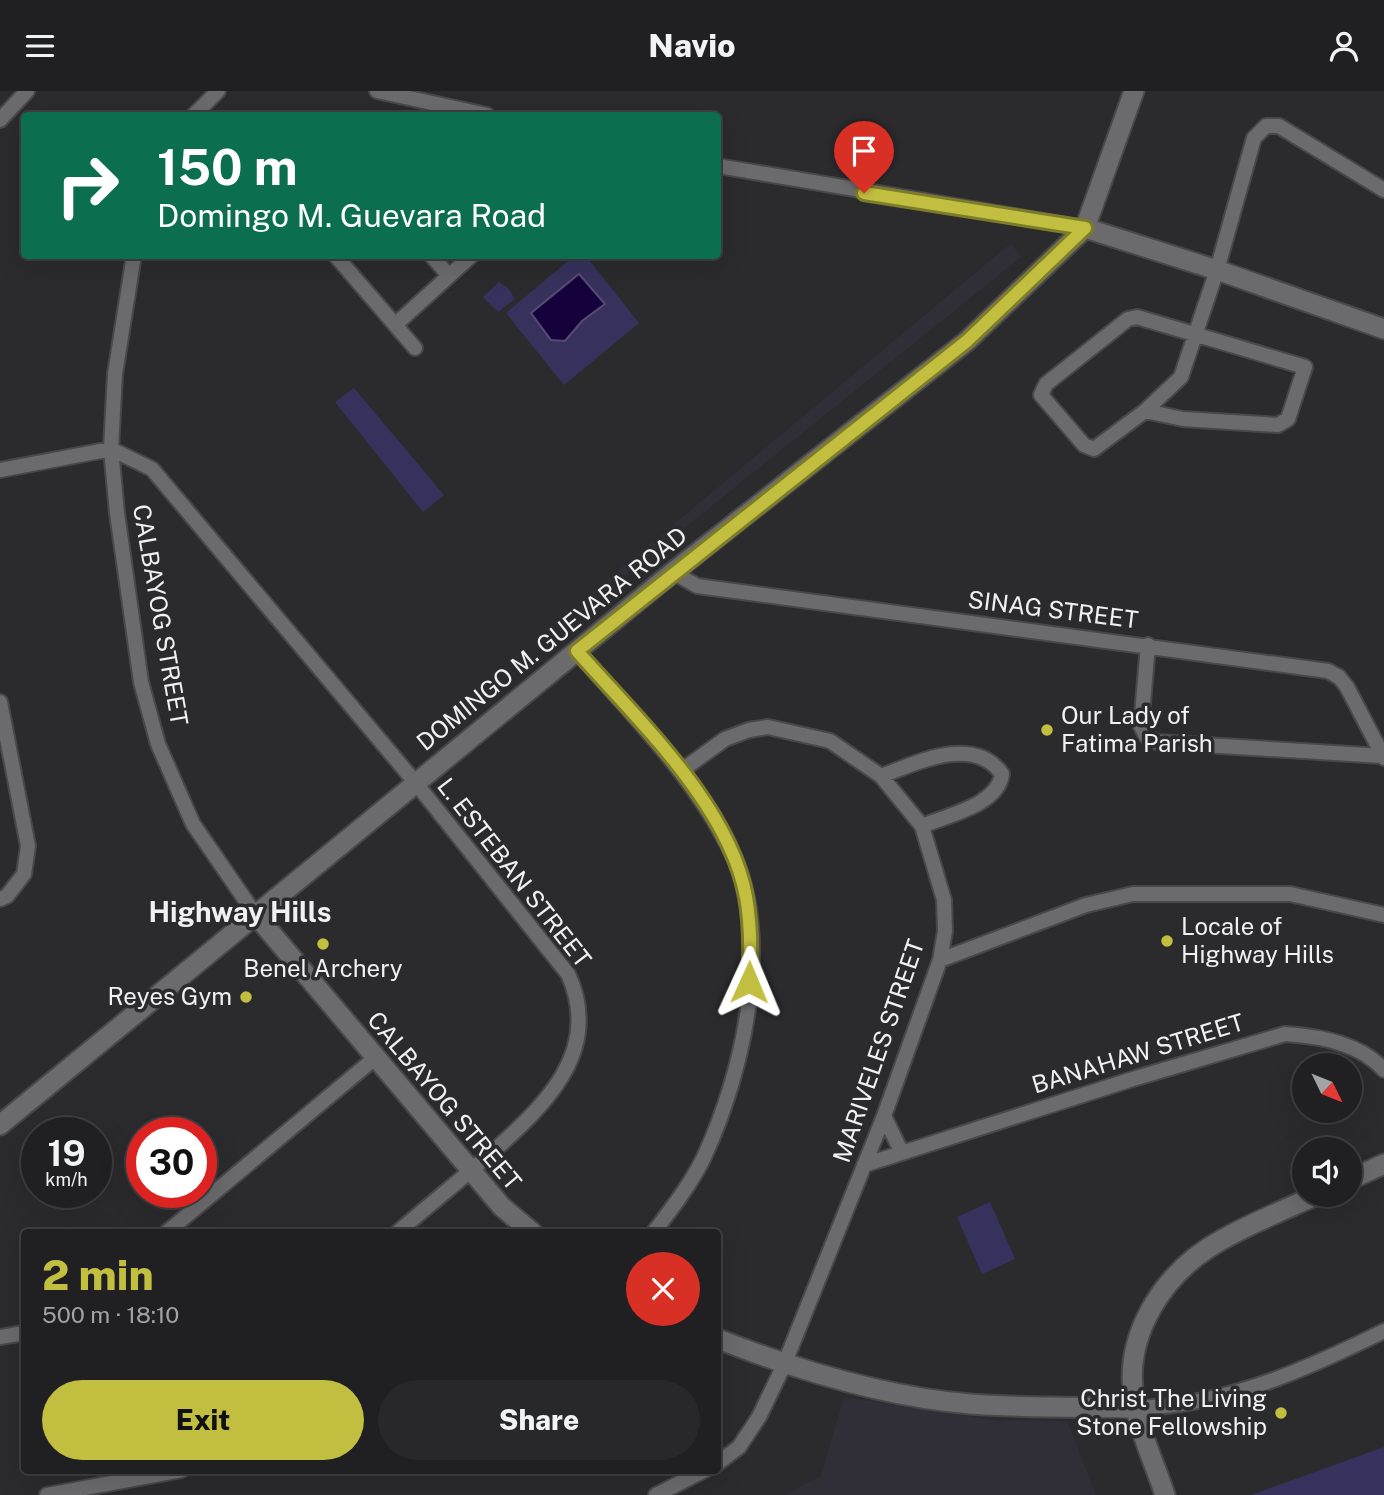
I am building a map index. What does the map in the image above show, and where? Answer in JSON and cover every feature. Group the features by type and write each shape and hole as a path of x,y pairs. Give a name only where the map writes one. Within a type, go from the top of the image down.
{"main road":[{"name":"DOMINGO M. GUEVARA ROAD","path":"0,1125 673,572 967,341 1085,228 1134,91"},
{"path":"1085,228 1217,270 1384,329"},
{"name":"CALBAYOG STREET","path":"255,914 502,1207 528,1229"},
{"path":"1362,1174 1384,1164"},
{"path":"1166,1495 1135,1408 1132,1368 1139,1332 1160,1293 1183,1269 1223,1239 1292,1207"},
{"path":"721,1340 784,1365 889,1390 968,1403 1135,1408"}],"street":[{"path":"0,120 27,91"},
{"path":"197,112 218,91"},
{"path":"377,91 473,112"},
{"path":"1145,411 1183,419 1278,425 1288,419 1305,367 1195,335 1146,319 1128,319 1042,390 1044,401 1089,448 1099,445 1145,411 1181,377 1195,335 1217,270 1254,138 1266,126 1279,126 1384,190"},
{"path":"721,167 1085,228"},
{"name":"CALBAYOG STREET","path":"133,259 115,374 111,449 141,682 158,744 193,824 255,914"},
{"path":"338,259 415,348"},
{"path":"434,259 449,276"},
{"path":"395,325 468,259"},
{"path":"0,470 111,449"},
{"name":"L. ESTEBAN STREET","path":"111,449 152,469 165,482 415,782 568,974 578,996 579,1026 561,1078 540,1110 402,1229"},
{"name":"SINAG STREET","path":"673,572 697,586 1328,671 1339,677 1347,687 1384,757"},
{"path":"1148,645 1141,726 1146,736 1157,742 1384,757"},
{"path":"577,651 681,771 712,817 738,868 750,930 748,1003 732,1081 703,1157 656,1229"},
{"path":"0,702 28,846 24,874 7,896 0,898"},
{"name":"MARIVELES STREET","path":"681,771 725,739 749,730 768,727 830,741 881,776 922,826 944,900 945,930 940,960 884,1116 784,1365 759,1417 739,1447 721,1461"},
{"path":"881,776 941,755 982,757 997,767 1002,774 1000,786 992,796 922,826"},
{"path":"940,960 1086,905 1133,894 1290,894 1384,915"},
{"name":"BANAHAW STREET","path":"864,1165 1148,1074 1285,1034 1306,1035 1351,1048 1375,1061 1384,1070"},
{"path":"171,1229 375,1058"},
{"path":"884,1116 902,1153"},
{"path":"1135,1408 1176,1406 1231,1394 1307,1369 1384,1331"},
{"path":"0,1337 21,1334"},
{"path":"47,1495 160,1474"},
{"path":"656,1495 697,1474"}],"shaded area":[{"path":"1011,243 1021,257 595,600 590,594"},
{"path":"570,259 588,259 639,323 564,385 506,313"},
{"path":"579,274 605,304 582,321 565,341 551,340 531,313"},
{"path":"499,282 508,288 515,299 498,312 483,297"},
{"path":"354,388 444,495 423,512 335,402"},
{"path":"990,1202 1015,1259 982,1274 957,1217"},
{"path":"844,1397 994,1420 1067,1421 1096,1495 785,1495 821,1476"},
{"path":"1384,1447 1384,1495 1251,1495"}],"place":[{"name":"Our Lady of Fatima Parish","path":"1047,730"},
{"name":"Locale of Highway Hills","path":"1167,941"},
{"name":"Benel Archery","path":"323,944"},
{"name":"Reyes Gym","path":"246,997"},
{"name":"Christ The Living Stone Fellowship","path":"1281,1413"}],"district":[{"name":"Highway Hills","path":"240,912"}],"route":[{"path":"749,982 750,930 746,895 732,854 712,817 681,771 577,651 673,572 967,341 1085,228 864,193"}]}
